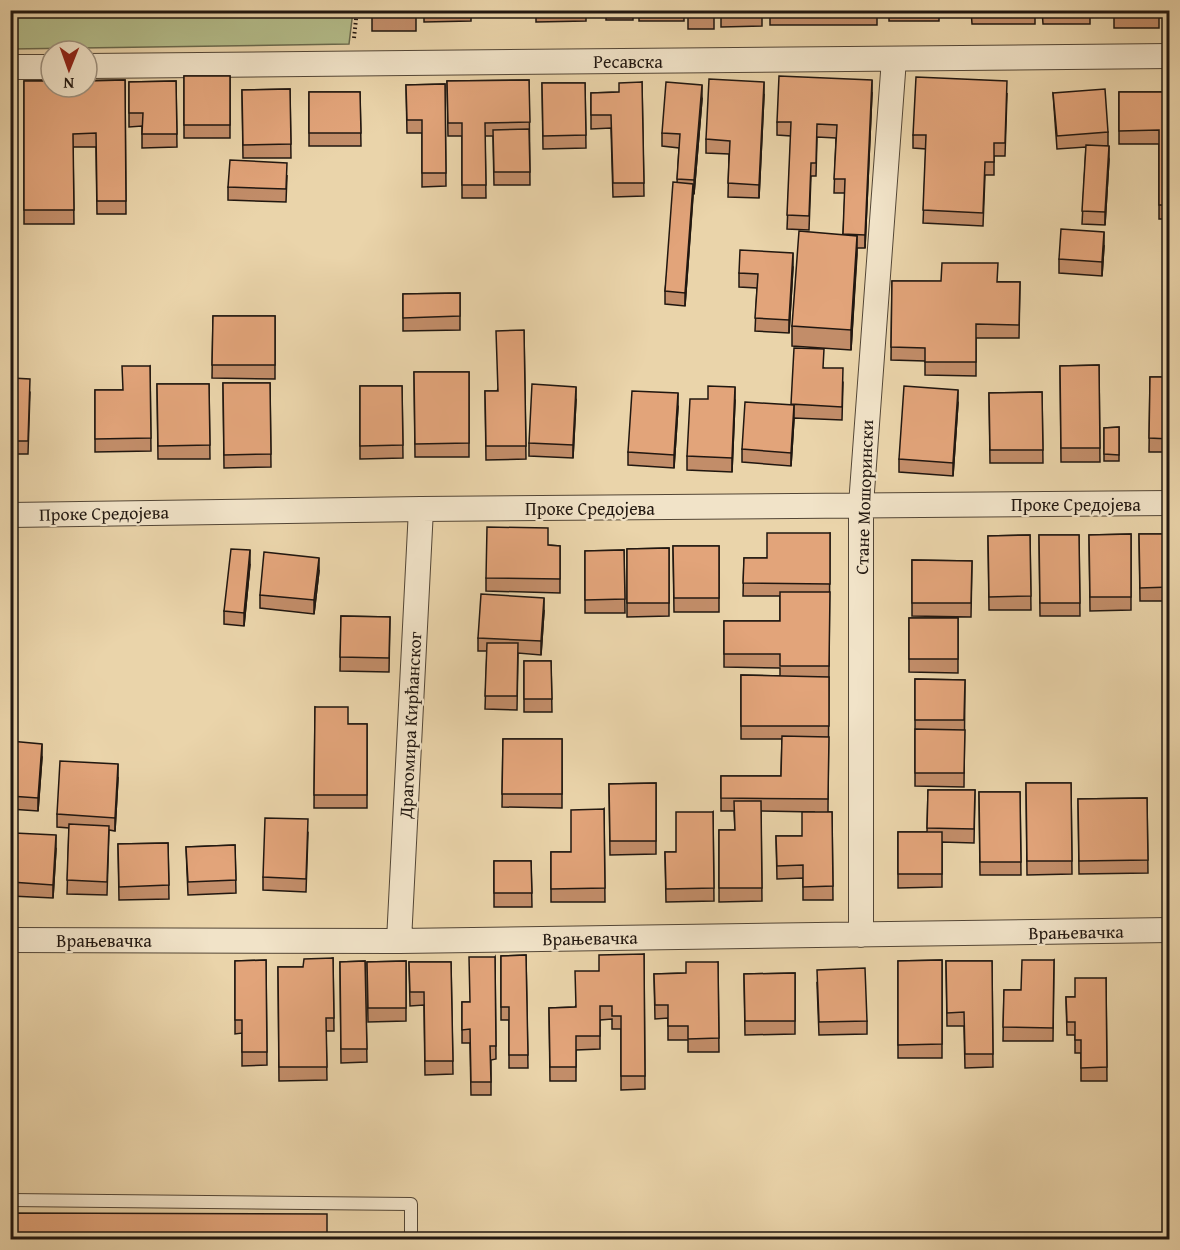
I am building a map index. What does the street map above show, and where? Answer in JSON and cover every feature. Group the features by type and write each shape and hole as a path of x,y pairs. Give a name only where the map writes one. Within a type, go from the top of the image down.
{"street":[{"name":"Ресавска","path":"99,66 1170,56"},
{"name":"Стане Мошорински","path":"861,934 861,506 894,60"},
{"path":"10,67 39,67"},
{"name":"Проке Средојева","path":"10,515 1170,503"},
{"name":"Драгомира Кирћанског","path":"399,941 421,509"},
{"name":"Врањевачка","path":"10,940 399,941 1170,930"}],"lane":[{"path":"10,1200 411,1204 411,1239"}],"green space":[{"path":"11,10 353,11 349,44 99,48 99,39 39,39 39,49 11,49"}],"building":[{"path":"372,10 416,10 416,17 372,17"},
{"path":"688,10 714,10 714,16 688,16"},
{"path":"721,10 762,10 762,13 721,14"},
{"path":"770,10 877,10 877,11 770,12"},
{"path":"1035,10 1035,11 972,11"},
{"path":"1114,10 1159,10 1159,14 1114,14"},
{"path":"184,76 230,76 230,125 184,125"},
{"path":"779,76 872,80 865,235 843,234 845,179 834,179 837,125 817,124 816,163 811,163 809,216 787,215 791,122 777,122"},
{"path":"916,77 1007,81 1005,143 994,143 994,162 985,162 983,213 923,210 926,135 913,135"},
{"path":"709,79 764,82 759,185 728,183 730,141 706,139"},
{"path":"125,80 126,201 97,201 96,133 73,134 74,210 24,210 24,81 39,81 39,99 99,99 99,81"},
{"path":"529,80 530,122 485,123 486,185 462,185 462,123 448,123 447,81"},
{"path":"176,81 177,134 142,134 143,113 129,113 129,82"},
{"path":"642,82 644,183 613,183 611,115 591,115 591,93 619,92 619,83"},
{"path":"666,82 702,85 694,180 677,179 680,134 662,133"},
{"path":"542,83 585,83 586,135 543,136"},
{"path":"445,84 446,173 422,173 422,120 407,120 406,85"},
{"path":"290,89 291,144 243,145 242,90"},
{"path":"1105,89 1108,132 1057,136 1053,93"},
{"path":"309,92 360,92 361,133 309,133"},
{"path":"1119,92 1170,92 1170,205 1159,205 1159,130 1119,131"},
{"path":"529,129 530,172 494,172 493,130"},
{"path":"1086,145 1109,146 1105,212 1082,211"},
{"path":"230,160 287,163 286,189 228,187"},
{"path":"673,182 693,184 685,293 665,291"},
{"path":"1061,229 1104,232 1102,262 1059,259"},
{"path":"799,231 857,236 851,330 792,326"},
{"path":"740,250 793,253 789,320 755,318 758,274 739,273"},
{"path":"942,263 998,263 997,282 1020,282 1019,325 976,324 976,362 925,362 925,348 891,347 892,281 941,281"},
{"path":"460,293 460,316 403,318 403,294"},
{"path":"213,316 275,316 275,365 212,365"},
{"path":"524,330 526,446 486,446 485,391 498,391 496,331"},
{"path":"794,348 824,349 823,368 843,368 842,407 791,404"},
{"path":"1099,365 1100,448 1061,448 1060,366"},
{"path":"10,366 13,366 12,378 30,379 28,441 10,441"},
{"path":"122,366 150,366 151,438 95,439 95,390 123,390"},
{"path":"414,372 469,372 469,443 415,444"},
{"path":"1150,377 1170,377 1170,439 1149,438"},
{"path":"223,383 270,383 271,454 224,455"},
{"path":"157,384 209,384 210,445 158,446"},
{"path":"532,384 576,387 573,445 529,443"},
{"path":"360,386 402,386 403,445 360,446"},
{"path":"708,386 735,387 732,458 687,456 690,399 708,399"},
{"path":"904,386 958,390 953,463 899,459"},
{"path":"632,391 678,393 674,455 628,452"},
{"path":"1042,392 1043,450 990,450 989,393"},
{"path":"745,402 794,405 791,453 742,449"},
{"path":"1119,427 1119,455 1104,454 1104,428"},
{"path":"487,527 548,528 548,545 560,546 560,579 486,578"},
{"path":"767,533 830,533 830,584 743,583 744,558 767,558"},
{"path":"1131,534 1131,597 1090,597 1089,535"},
{"path":"1139,534 1170,534 1170,587 1140,588"},
{"path":"1030,535 1031,596 989,597 988,536"},
{"path":"1039,535 1079,535 1080,603 1040,603"},
{"path":"673,546 719,546 719,598 674,598"},
{"path":"669,548 669,603 627,603 627,549"},
{"path":"231,549 250,550 244,613 224,611"},
{"path":"624,550 625,599 585,600 585,551"},
{"path":"264,552 319,558 314,600 260,595"},
{"path":"912,560 972,561 971,603 912,603"},
{"path":"780,592 830,592 829,666 780,666 780,654 724,654 724,621 780,621"},
{"path":"481,594 544,598 541,641 478,638"},
{"path":"341,616 390,617 389,658 340,657"},
{"path":"909,618 958,618 958,659 909,659"},
{"path":"487,643 518,643 517,696 485,696"},
{"path":"524,661 551,661 552,699 524,699"},
{"path":"741,675 829,677 829,726 741,726"},
{"path":"915,679 965,680 964,720 915,720"},
{"path":"315,707 348,707 348,724 367,724 367,795 314,795"},
{"path":"915,729 965,730 964,773 915,773"},
{"path":"782,736 829,737 828,799 721,798 721,776 781,776"},
{"path":"503,739 562,739 562,794 502,794"},
{"path":"10,741 42,744 38,798 10,796"},
{"path":"60,761 118,764 115,818 57,814"},
{"path":"656,783 656,841 610,841 609,784"},
{"path":"1026,783 1071,783 1072,861 1027,861"},
{"path":"928,790 975,790 974,829 927,828"},
{"path":"979,792 1020,792 1021,862 980,862"},
{"path":"1147,798 1148,860 1079,861 1078,799"},
{"path":"734,801 761,801 762,888 719,888 719,830 735,830"},
{"path":"604,809 605,888 551,889 551,852 571,852 571,810"},
{"path":"676,812 713,812 714,888 666,889 665,852 676,852"},
{"path":"802,812 832,812 833,886 803,887 803,865 777,866 776,836 802,836"},
{"path":"265,818 308,819 306,879 263,877"},
{"path":"69,824 109,826 107,882 67,880"},
{"path":"898,832 942,832 942,874 898,874"},
{"path":"14,833 56,835 53,885 11,882"},
{"path":"168,843 169,885 119,887 118,844"},
{"path":"235,845 236,880 188,882 186,847"},
{"path":"494,861 531,861 532,893 494,893"},
{"path":"644,954 645,1076 621,1076 621,1016 612,1016 612,1006 600,1006 600,1036 576,1036 576,1067 550,1067 549,1008 576,1007 575,971 599,971 599,955"},
{"path":"526,955 528,1055 509,1055 509,1007 501,1007 501,956"},
{"path":"469,957 495,957 496,1046 490,1046 491,1082 471,1082 470,1029 462,1030 462,1002 470,1002"},
{"path":"333,958 334,1018 326,1018 327,1067 279,1067 278,967 303,967 304,959"},
{"path":"266,960 267,1052 242,1052 242,1020 235,1020 235,961"},
{"path":"942,960 942,1044 898,1045 898,961"},
{"path":"1022,960 1054,960 1053,1028 1003,1027 1004,990 1021,990"},
{"path":"365,961 367,1049 341,1049 340,962"},
{"path":"406,961 406,1008 368,1008 367,962"},
{"path":"946,961 992,961 993,1054 965,1054 964,1012 947,1013"},
{"path":"409,962 451,962 453,1061 425,1061 424,992 410,992"},
{"path":"686,962 718,962 719,1038 688,1039 688,1026 668,1026 668,1005 655,1005 654,974 686,973"},
{"path":"865,968 867,1021 819,1022 817,970"},
{"path":"795,973 795,1021 745,1021 744,974"},
{"path":"1075,978 1106,978 1107,1067 1081,1068 1081,1040 1075,1040 1075,1022 1067,1022 1066,997 1075,997"},
{"path":"10,1213 327,1214 327,1239 10,1239"}]}
